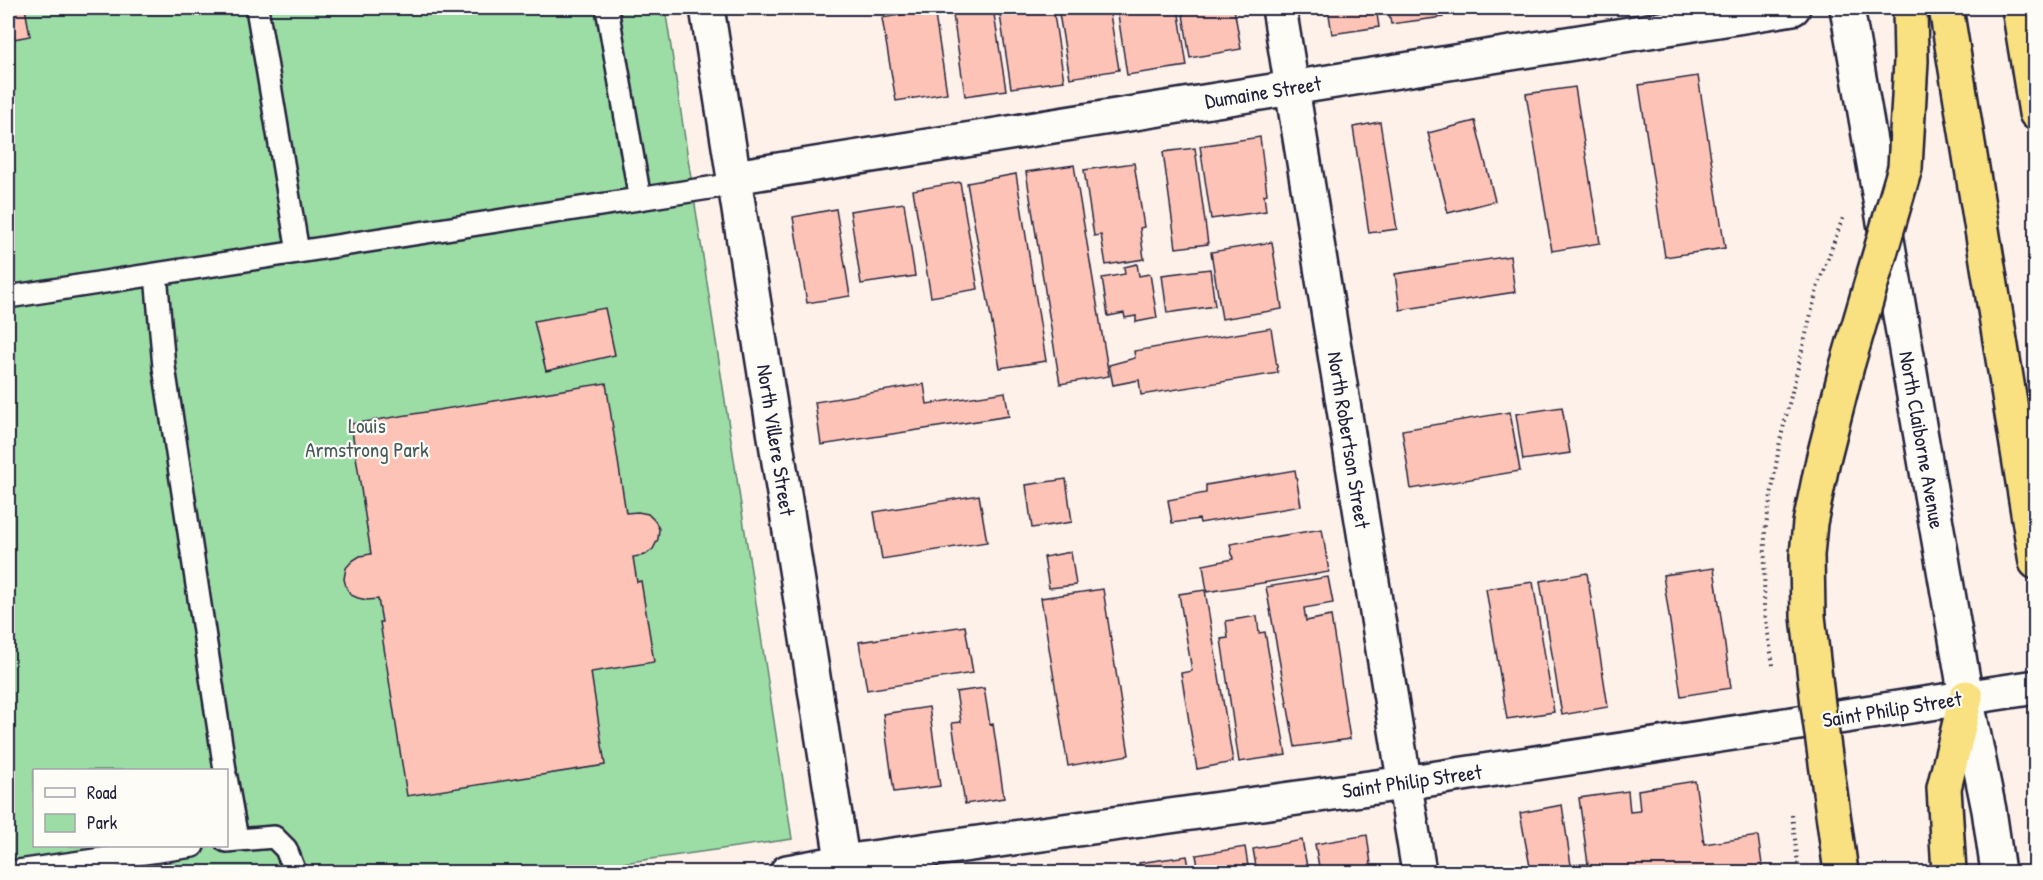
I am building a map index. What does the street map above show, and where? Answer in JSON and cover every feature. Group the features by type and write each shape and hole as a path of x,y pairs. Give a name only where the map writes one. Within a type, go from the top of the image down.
{"highway":[{"path":"1841,873 1808,616 1807,555 1810,523 1823,460 1847,366 1905,168 1911,61 1910,8"},
{"path":"1946,8 2036,562"},
{"path":"2019,8 2036,113"},
{"path":"1949,873 1944,789 1966,698"}],"street":[{"name":"North Villere Street","path":"707,8 843,867"},
{"name":"North Robertson Street","path":"1279,8 1419,873"},
{"name":"Dumaine Street","path":"735,181 1292,87 1793,8"},
{"name":"North Claiborne Avenue","path":"1847,8 1966,698 1989,810 1998,873"},
{"name":"Saint Philip Street","path":"787,873 843,867 2036,687"}],"lane":[{"path":"257,8 298,252"},
{"path":"607,8 640,199"},
{"path":"8,297 640,199 735,181"},
{"path":"156,274 164,367 225,769"},
{"path":"228,798 232,840 274,837 286,849 295,873"},
{"path":"10,873 186,847"}],"green space":[{"name":"Louis Armstrong Park","path":"8,8 665,8 792,839 559,872 8,872"}],"building":[{"path":"8,8 25,8 30,36 8,40"},
{"path":"952,8 993,8 1006,90 965,96"},
{"path":"999,8 1053,8 1064,81 1011,88"},
{"path":"1058,8 1109,8 1119,70 1070,78"},
{"path":"1117,8 1178,8 1187,66 1127,75"},
{"path":"1182,8 1234,8 1241,49 1190,58"},
{"path":"1328,8 1376,8 1379,27 1332,34"},
{"path":"1388,8 1442,8 1443,17 1391,24"},
{"path":"934,9 947,93 896,101 882,18"},
{"path":"1698,76 1725,248 1665,257 1639,85"},
{"path":"1575,87 1600,243 1552,251 1526,94"},
{"path":"1475,121 1495,201 1448,213 1428,133"},
{"path":"1380,122 1397,229 1369,233 1353,127"},
{"path":"1260,137 1267,194 1264,195 1266,211 1211,219 1200,146"},
{"path":"1195,148 1208,244 1176,248 1163,152"},
{"path":"1134,163 1144,227 1140,228 1144,259 1106,265 1101,235 1094,236 1084,170"},
{"path":"1074,165 1109,376 1060,384 1026,172"},
{"path":"1016,174 1046,361 1000,368 967,183"},
{"path":"960,182 978,289 931,297 913,190"},
{"path":"904,203 915,276 861,284 850,211"},
{"path":"836,209 850,296 807,303 793,217"},
{"path":"1272,242 1282,309 1222,319 1211,252"},
{"path":"1510,256 1515,292 1400,310 1395,274"},
{"path":"1137,264 1139,276 1150,274 1157,318 1136,322 1136,316 1125,318 1124,313 1108,316 1102,278 1125,274 1124,267"},
{"path":"1210,269 1215,306 1167,313 1162,275"},
{"path":"605,308 615,355 546,371 534,321"},
{"path":"1271,328 1278,373 1141,395 1139,380 1113,385 1109,365 1135,358 1134,351"},
{"path":"606,383 626,513 648,514 659,529 658,539 653,549 645,555 633,557 637,582 641,581 654,662 591,672 605,765 407,796 378,599 367,600 351,595 344,579 346,568 352,561 360,556 371,554 351,424"},
{"path":"924,384 927,404 1005,392 1009,416 821,445 815,402"},
{"path":"1562,407 1570,453 1523,460 1516,414"},
{"path":"1510,412 1520,471 1411,489 1402,430"},
{"path":"1295,470 1301,506 1200,523 1199,519 1172,523 1168,500 1206,493 1206,485"},
{"path":"1066,479 1072,522 1032,528 1026,485"},
{"path":"979,495 987,542 882,559 874,512"},
{"path":"1322,529 1329,572 1207,592 1203,565 1233,559 1230,544"},
{"path":"1071,552 1076,585 1049,588 1044,557"},
{"path":"1714,568 1731,688 1681,696 1663,575"},
{"path":"1587,573 1608,707 1562,715 1540,581"},
{"path":"1328,577 1333,603 1304,608 1306,621 1331,616 1350,739 1295,747 1266,587"},
{"path":"1533,582 1554,712 1507,719 1486,589"},
{"path":"1103,589 1129,755 1068,766 1041,598"},
{"path":"1205,590 1233,762 1197,769 1181,673 1192,671 1179,594"},
{"path":"1257,616 1259,633 1265,632 1286,755 1239,762 1221,639 1228,638 1226,621"},
{"path":"965,626 973,673 867,690 859,642"},
{"path":"984,688 990,725 993,724 1004,798 965,804 952,723 961,722 956,692"},
{"path":"929,707 940,786 894,792 883,714"},
{"path":"1695,781 1704,844 1758,836 1763,872 1531,872 1520,813 1562,805 1571,865 1588,864 1579,798 1628,791 1630,812 1640,811 1638,790"},
{"path":"1367,835 1372,872 1320,872 1315,844"},
{"path":"1302,840 1308,872 1257,872 1253,849"},
{"path":"1245,847 1249,872 1199,872 1196,855"},
{"path":"1187,856 1190,872 1141,872 1139,863"}]}
